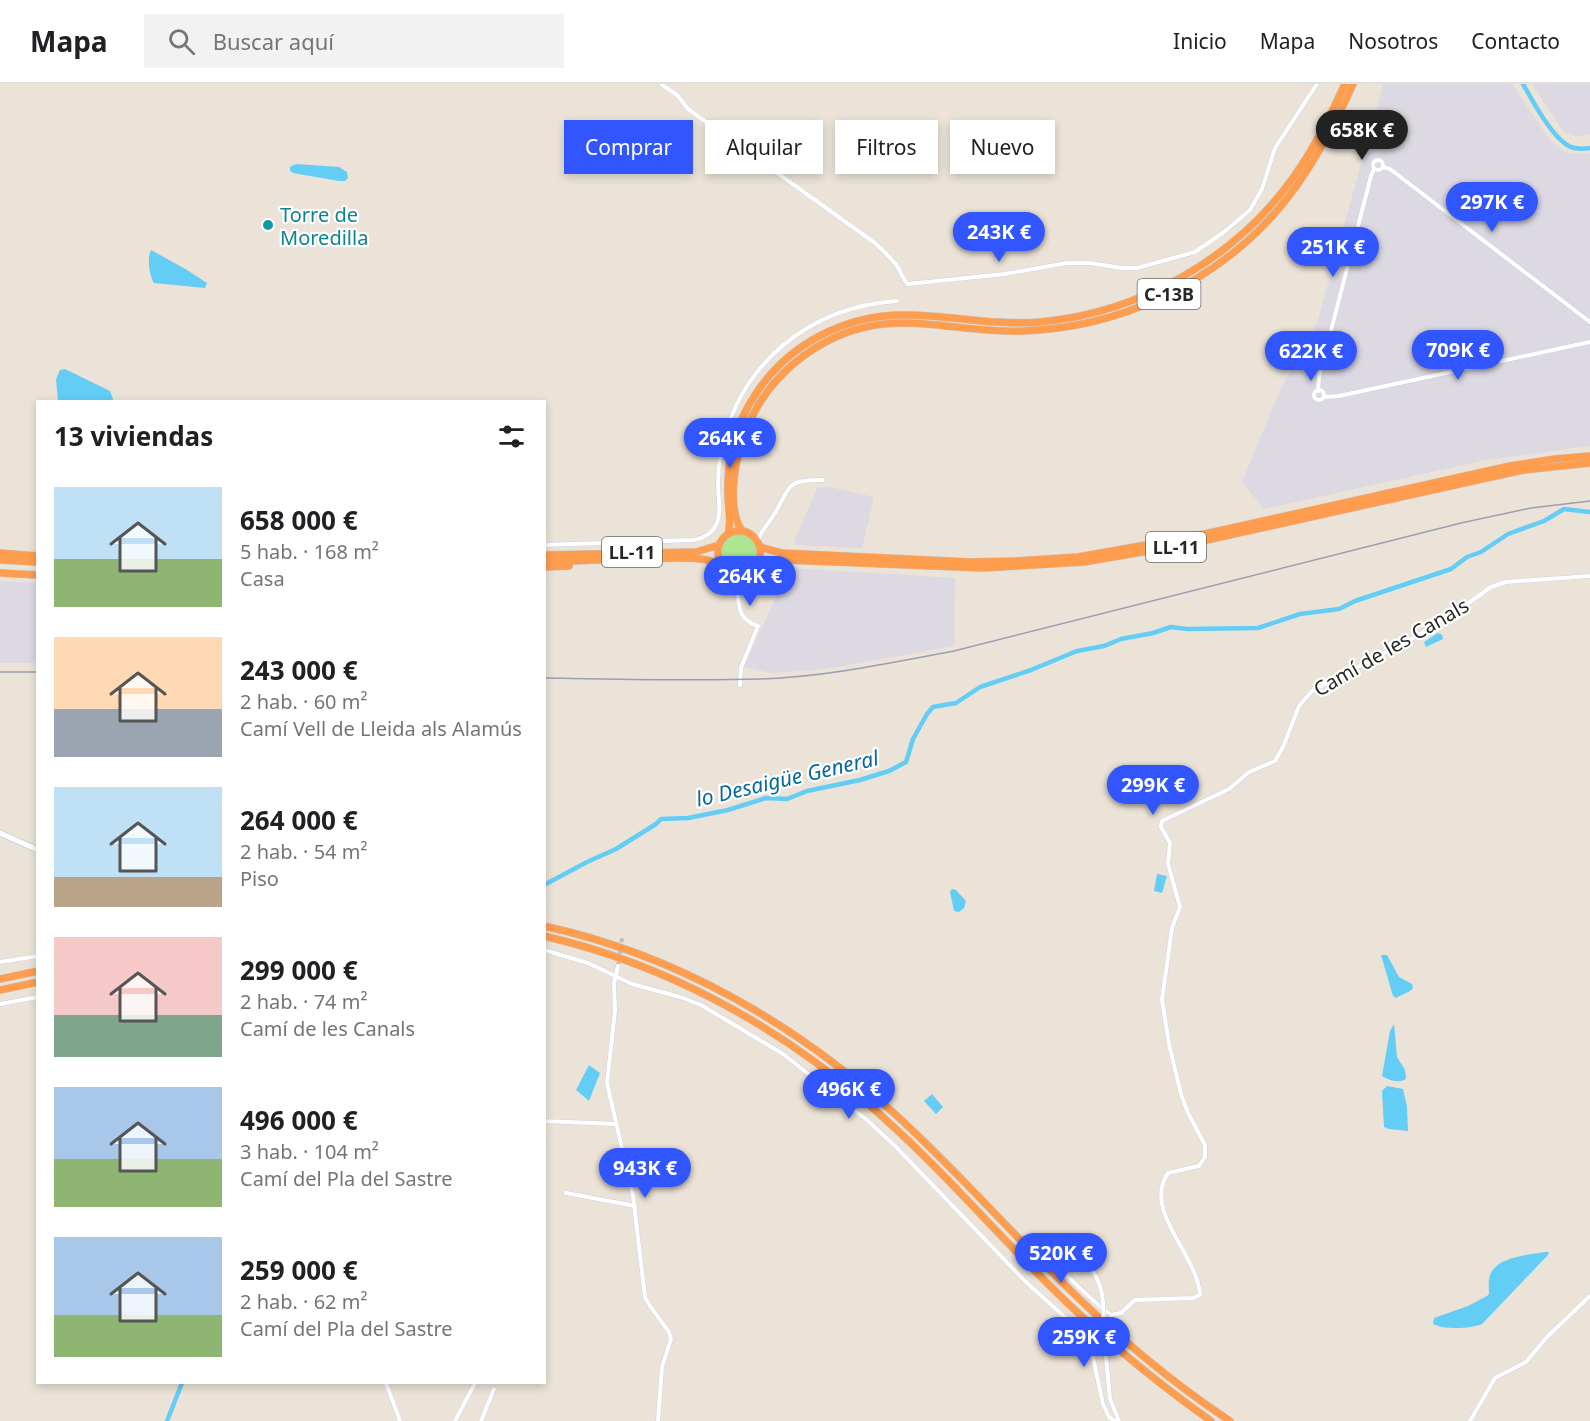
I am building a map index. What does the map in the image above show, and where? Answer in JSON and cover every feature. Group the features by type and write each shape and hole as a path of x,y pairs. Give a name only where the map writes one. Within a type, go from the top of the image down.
{"highway":[{"name":"C-13B","path":"728,534 730,524 729,472 735,439 742,419 755,394 768,377 796,351 827,332 870,318 906,315 986,322 1038,322 1095,312 1158,290 1216,255 1249,228 1270,206 1306,159 1345,84"},
{"name":"C-13B","path":"746,532 736,518 734,491 737,460 745,433 770,388 783,373 807,353 847,332 889,323 1004,331 1069,326 1123,313 1174,291 1210,270 1234,252 1257,232 1282,205 1320,152 1353,84"},
{"name":"LL-11","path":"759,544 782,553 941,561 1015,561 1078,556 1179,540 1510,466 1590,456"},
{"name":"LL-11","path":"546,562 700,559 739,573 785,560 983,568 1084,562 1189,544 1523,470 1590,463"},
{"path":"722,565 718,557 719,545 728,534 746,532 759,544 760,554 753,568"},
{"name":"LL-11","path":"546,555 696,552 719,545"},
{"path":"0,553 36,556"},
{"path":"546,567 650,561 662,558"},
{"path":"0,560 36,562"},
{"path":"0,573 36,575"},
{"path":"546,927 618,946 683,972 748,1005 813,1047 858,1081 911,1129 1051,1272 1104,1322 1169,1377 1230,1421"},
{"path":"546,937 621,959 684,984 748,1017 813,1060 905,1137 1095,1329 1147,1373 1211,1421"},
{"path":"0,979 36,971"},
{"path":"0,990 36,982"}],"street":[{"path":"661,84 677,95 688,109 870,239 891,258 908,284 1005,274 1067,263 1137,268 1195,252 1250,210 1258,198 1275,148 1317,84"},
{"path":"1590,322 1377,160 1373,163 1374,169 1321,367 1318,391 1315,394 1316,399 1320,400 1324,397 1350,394 1590,342"},
{"path":"1374,169 1378,170 1383,166"},
{"path":"546,545 694,540 705,537 715,529 718,518 719,469 727,430 740,400 757,372 776,351 792,338 824,318 867,304 897,301"},
{"path":"1318,391 1324,393 1324,397"},
{"path":"759,544 763,528 792,484 802,480 823,480"},
{"path":"746,532 763,528"},
{"path":"740,686 742,663 758,626 748,622 742,616 738,605 738,591 741,579 753,568"},
{"path":"731,572 738,591"},
{"name":"Camí de les Canals","path":"1117,1421 1110,1399 1106,1357 1103,1303 1101,1285 1089,1265 1078,1256 1033,1235 1036,1244 1049,1257 1111,1315 1121,1313 1135,1300 1198,1298 1200,1291 1196,1278 1162,1209 1160,1199 1167,1174 1199,1166 1206,1150 1181,1094 1168,1041 1163,989 1173,925 1180,907 1168,864 1170,843 1161,828 1161,822 1229,789 1249,772 1275,761 1282,750 1292,720 1304,699 1325,682 1406,642 1499,583 1590,576"},
{"path":"0,833 36,849"},
{"path":"546,951 588,963 615,977 692,1001 783,1054 867,1120 895,1146 1013,1269 1089,1339 1103,1404 1109,1417 1117,1421"},
{"path":"0,962 36,956"},
{"path":"618,966 615,977 615,1011 607,1083 635,1206 645,1297 669,1332 671,1339 662,1370 658,1421"},
{"path":"0,1004 36,997"},
{"path":"546,1121 616,1124"},
{"path":"566,1193 635,1206"},
{"path":"1470,1421 1495,1378 1526,1362 1590,1296"},
{"path":"386,1384 400,1421"},
{"path":"455,1421 474,1384"},
{"path":"481,1421 494,1389"}],"shaded area":[{"path":"1383,84 1512,84 1550,140 1568,154 1590,154 1590,446 1486,460 1264,509 1242,482 1280,390 1317,323"},
{"path":"1532,84 1590,84 1590,134 1577,137 1563,131"},
{"path":"830,487 874,497 862,548 798,545 794,542 817,488"},
{"path":"789,568 955,578 954,646 826,669 771,673 744,667"},
{"path":"0,581 36,583 36,663 0,663"}],"green space":[{"path":"739,534 752,539 757,552 752,565 739,570 726,565 721,552 726,539"}],"water":[{"path":"296,164 339,167 347,172 348,178 345,181 339,181 293,173 290,167"},
{"path":"151,250 207,283 205,288 154,283 149,266"},
{"path":"65,369 110,391 113,400 58,400 56,379 60,370"},
{"path":"1438,633 1443,639 1426,647 1424,642"},
{"path":"1157,874 1167,876 1162,893 1154,891"},
{"path":"952,889 956,890 966,901 964,908 959,912 954,911 950,892"},
{"path":"1381,955 1387,955 1399,977 1412,984 1413,988 1410,991 1396,998 1393,996"},
{"path":"1394,1024 1397,1057 1405,1070 1406,1079 1400,1081 1382,1076 1390,1031"},
{"path":"589,1065 600,1073 589,1101 576,1090"},
{"path":"1387,1086 1403,1089 1407,1107 1408,1131 1384,1127 1382,1091"},
{"path":"932,1094 943,1107 936,1114 924,1101"},
{"path":"1549,1252 1548,1255 1482,1324 1457,1328 1433,1324 1434,1318 1468,1306 1487,1296 1490,1275 1499,1264 1506,1260"}],"waterway":[{"path":"1523,84 1542,117 1561,140 1572,147 1590,148"},
{"name":"lo Desaigüe General","path":"546,884 616,849 661,819 688,818 728,810 766,798 787,799 807,791 860,780 889,771 906,762 913,739 933,707 956,703 980,687 1031,670 1077,651 1104,646 1121,639 1171,627 1187,629 1258,628 1300,614 1339,609 1355,601 1451,569 1467,557 1481,552 1508,534 1544,521 1564,509 1590,512"},
{"name":"lo Desaigüe General","path":"167,1421 182,1384"}],"tunnel":[{"path":"618,966 622,938"}],"railway":[{"path":"546,678 760,679 857,669 954,651 1461,523 1531,508 1590,501"},
{"path":"0,672 36,672"}],"place":[{"name":"Torre de Moredilla","path":"268,225"}]}
